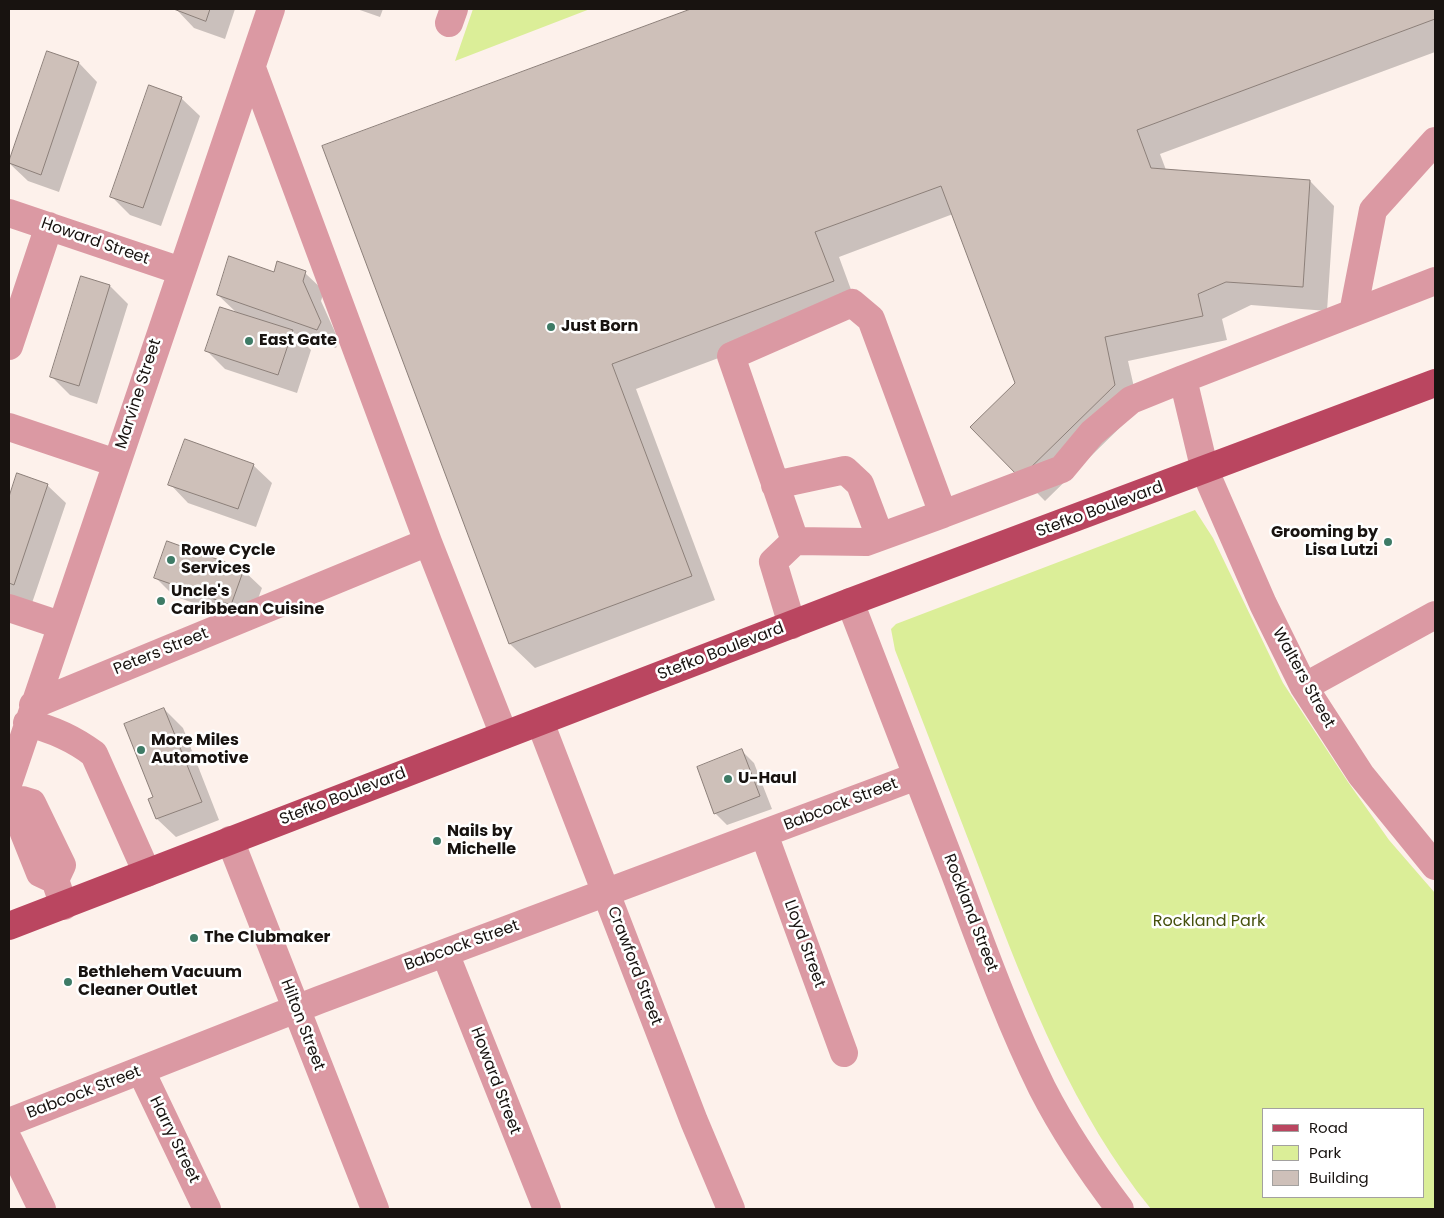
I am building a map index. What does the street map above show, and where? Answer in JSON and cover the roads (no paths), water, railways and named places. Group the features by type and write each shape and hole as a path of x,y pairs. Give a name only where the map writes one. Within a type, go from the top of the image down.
{"main road":[{"name":"Stefko Boulevard","path":"9,926 850,602 1435,384"}],"street":[{"name":"Marvine Street","path":"64,906 55,880 62,865 32,803 10,795 30,714 271,9"},
{"path":"252,68 428,542 504,735"},
{"path":"1353,313 1373,210 1435,142"},
{"name":"Howard Street","path":"9,213 180,271"},
{"path":"9,346 49,226"},
{"path":"792,625 773,562 794,541 866,542 1062,469 1092,433 1131,400 1435,281"},
{"path":"794,541 731,356 852,303 871,318 943,514"},
{"name":"Walters Street","path":"1183,379 1205,471 1263,604 1304,687 1362,775 1435,866"},
{"path":"9,427 116,463"},
{"path":"775,485 845,470 860,484 880,537"},
{"name":"Peters Street","path":"30,714 428,542"},
{"name":"Rockland Street","path":"850,602 994,977 1043,1089 1092,1173 1120,1209"},
{"path":"9,608 60,625"},
{"path":"1304,687 1435,615"},
{"path":"30,714 94,754 147,873"},
{"name":"Crawford Street","path":"540,722 694,1121 731,1209"},
{"name":"Babcock Street","path":"9,1122 296,1008 917,776"},
{"name":"Lloyd Street","path":"764,834 844,1053"},
{"name":"Hilton Street","path":"230,840 375,1209"},
{"name":"Howard Street","path":"445,952 514,1130 548,1209"},
{"name":"Harry Street","path":"141,1070 208,1209"},
{"path":"9,1141 42,1209"}],"place":[{"name":"Just Born","path":"551,327"},
{"name":"East Gate","path":"249,341"},
{"name":"Grooming by Lisa Lutzi","path":"1388,542"},
{"name":"Rowe Cycle Services","path":"171,560"},
{"name":"Uncle's Caribbean Cuisine","path":"161,601"},
{"name":"More Miles Automotive","path":"141,750"},
{"name":"U-Haul","path":"728,779"},
{"name":"Nails by Michelle","path":"437,841"},
{"name":"The Clubmaker","path":"194,938"},
{"name":"Bethlehem Vacuum Cleaner Outlet","path":"68,982"}],"park label":[{"name":"Rockland Park","path":"1209,922"}]}
